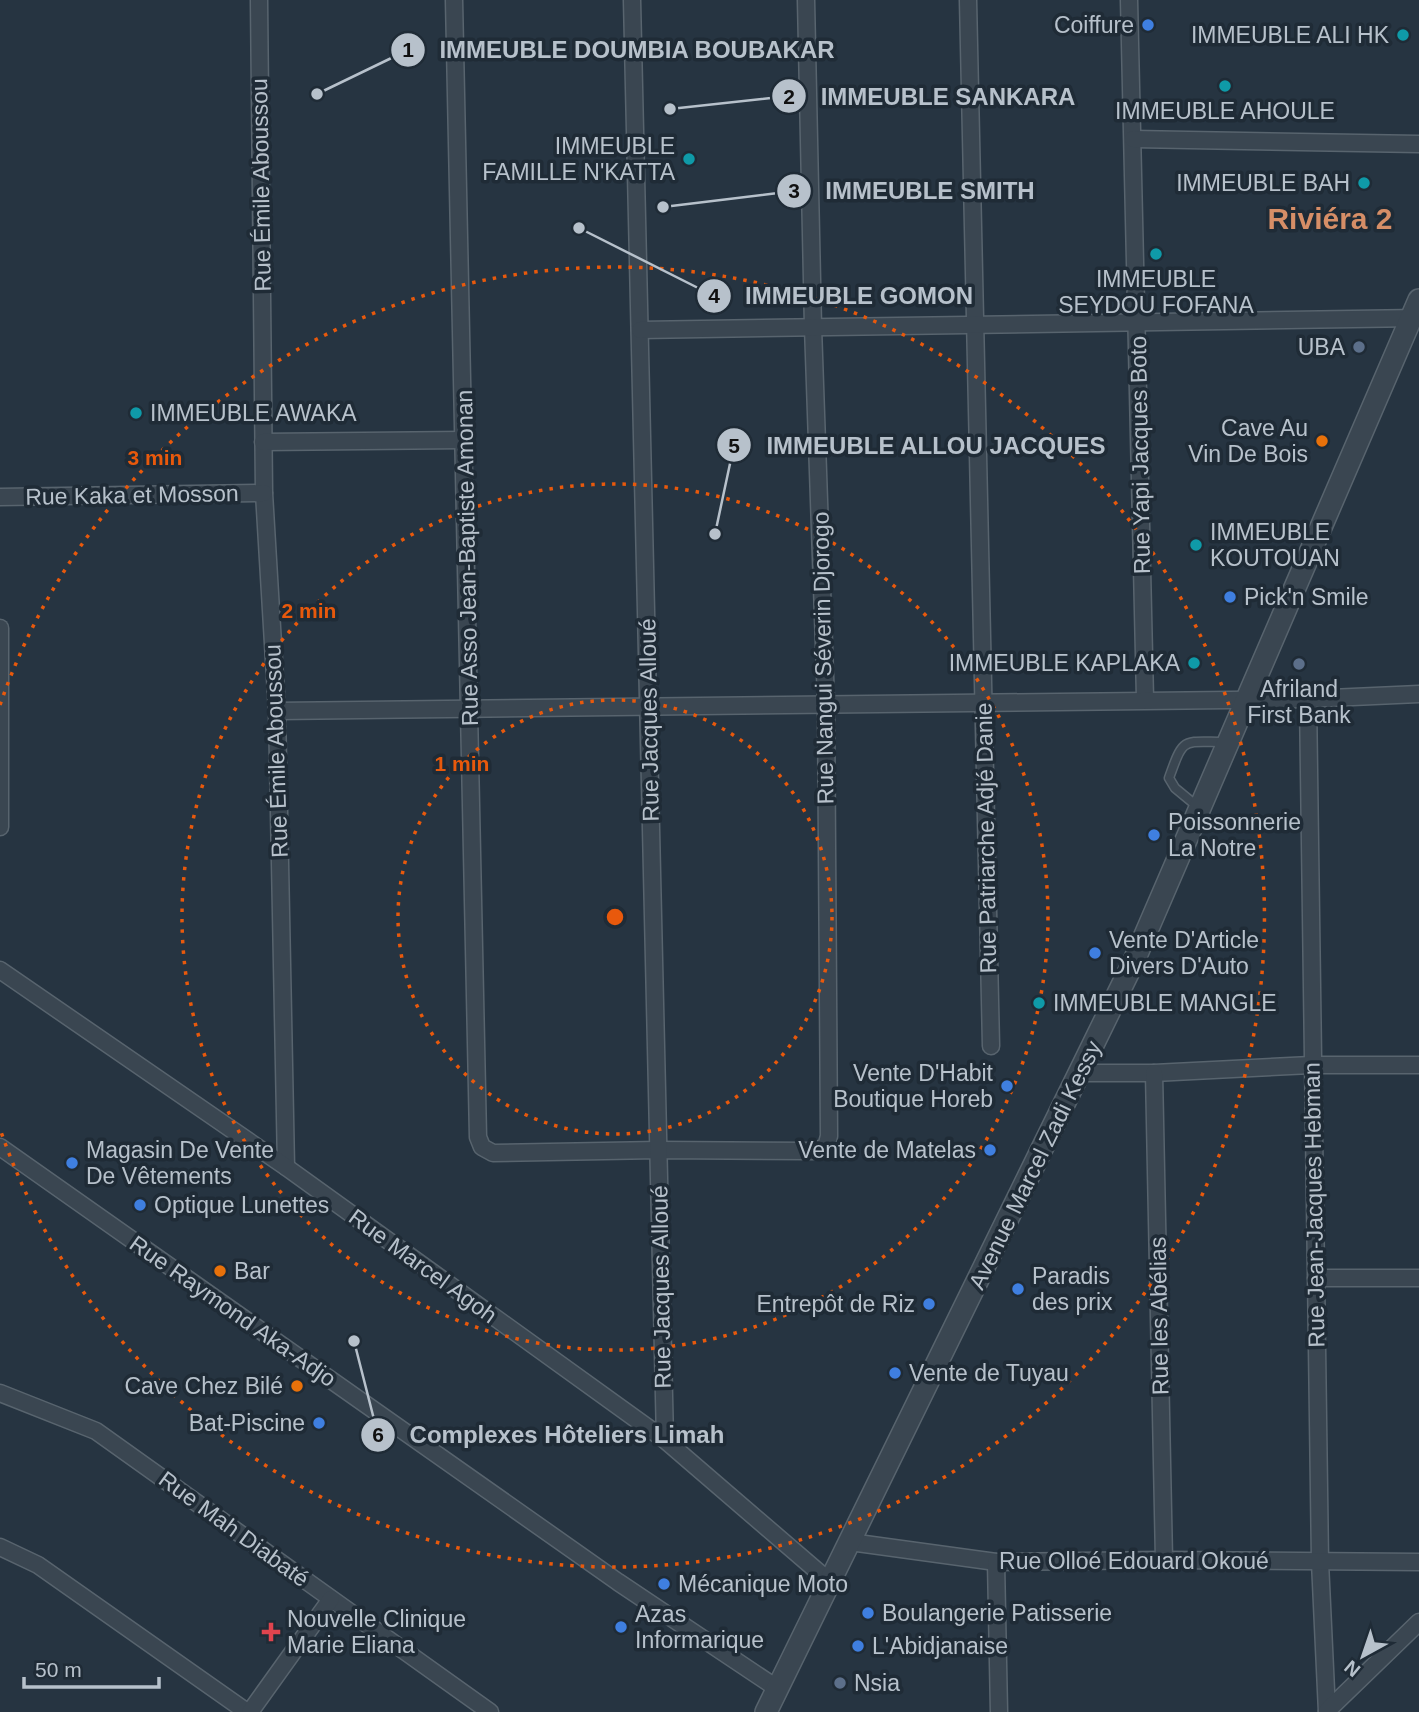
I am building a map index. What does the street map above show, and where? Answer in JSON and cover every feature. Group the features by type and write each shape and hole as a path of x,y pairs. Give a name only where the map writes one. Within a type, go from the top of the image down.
{"street":[{"name":"Rue Émile Aboussou","path":"259,0 264,493 277,711 286,1167"},
{"name":"Rue Asso Jean-Baptiste Amonan","path":"454,0 478,1137 482,1147 493,1153 658,1150"},
{"name":"Rue Jacques Alloué","path":"632,0 665,1440"},
{"name":"Rue Nangui Séverin Djorogo","path":"658,1150 813,1151 826,1147 829,1136 826,703 813,327 806,0"},
{"name":"Rue Patriarche Adjé Danie","path":"968,0 991,1046"},
{"name":"Rue Yapi Jacques Boto","path":"1129,0 1145,699"},
{"path":"1133,139 1419,144"},
{"path":"640,330 1137,321 1417,312"},
{"name":"Avenue Marcel Zadi Kessy","path":"766,1712 1133,963 1319,528 1417,312"},
{"path":"263,442 464,440"},
{"name":"Rue Kaka et Mosson","path":"0,497 264,493"},
{"path":"0,628 0,827"},
{"path":"277,711 1308,699 1419,694"},
{"name":"Rue Jean-Jacques Hebman","path":"1308,699 1320,1562 1327,1711"},
{"name":"Rue Marcel Agoh","path":"0,970 286,1167 665,1440 830,1582"},
{"path":"1081,1073 1154,1073 1311,1065 1419,1065"},
{"name":"Rue les Abélias","path":"1154,1073 1164,1560"},
{"name":"Rue Raymond Aka-Adjo","path":"0,1147 618,1582 778,1689"},
{"path":"1316,1278 1419,1278"},
{"name":"Rue Mah Diabaté","path":"0,1393 96,1431 490,1712"},
{"name":"Rue Olloé Edouard Okoué","path":"850,1542 996,1562 1419,1562"},
{"path":"0,1547 38,1565 248,1712 331,1599"},
{"path":"996,1562 999,1712"},
{"path":"1327,1711 1419,1622"}],"lane":[{"path":"1200,809 1175,788 1169,778 1179,749 1189,742 1229,742"}],"place":[{"name":"Coiffure","path":"1148,25"},
{"name":"IMMEUBLE ALI HK","path":"1403,35"},
{"name":"IMMEUBLE AHOULE","path":"1225,86"},
{"name":"IMMEUBLE DOUMBIA BOUBAKAR","path":"317,94"},
{"name":"IMMEUBLE SANKARA","path":"670,109"},
{"name":"IMMEUBLE FAMILLE N'KATTA","path":"689,159"},
{"name":"IMMEUBLE BAH","path":"1364,183"},
{"name":"IMMEUBLE SMITH","path":"663,207"},
{"name":"IMMEUBLE GOMON","path":"579,228"},
{"name":"IMMEUBLE SEYDOU FOFANA","path":"1156,254"},
{"name":"UBA","path":"1359,347"},
{"name":"IMMEUBLE AWAKA","path":"136,413"},
{"name":"Cave Au Vin De Bois","path":"1322,441"},
{"name":"IMMEUBLE ALLOU JACQUES","path":"715,534"},
{"name":"IMMEUBLE KOUTOUAN","path":"1196,545"},
{"name":"Pick'n Smile","path":"1230,597"},
{"name":"IMMEUBLE KAPLAKA","path":"1194,663"},
{"name":"Afriland First Bank","path":"1299,664"},
{"name":"Poissonnerie La Notre","path":"1154,835"},
{"name":"Vente D'Article Divers D'Auto","path":"1095,953"},
{"name":"IMMEUBLE MANGLE","path":"1039,1003"},
{"name":"Vente D'Habit Boutique Horeb","path":"1007,1086"},
{"name":"Vente de Matelas","path":"990,1150"},
{"name":"Magasin De Vente De Vêtements","path":"72,1163"},
{"name":"Optique Lunettes","path":"140,1205"},
{"name":"Bar","path":"220,1271"},
{"name":"Paradis des prix","path":"1018,1289"},
{"name":"Entrepôt de Riz","path":"929,1304"},
{"name":"Complexes Hôteliers Limah","path":"354,1341"},
{"name":"Vente de Tuyau","path":"895,1373"},
{"name":"Cave Chez Bilé","path":"297,1386"},
{"name":"Bat-Piscine","path":"319,1423"},
{"name":"Mécanique Moto","path":"664,1584"},
{"name":"Boulangerie Patisserie","path":"868,1613"},
{"name":"Azas Informarique","path":"621,1627"},
{"name":"Nouvelle Clinique Marie Eliana","path":"271,1632"},
{"name":"L'Abidjanaise","path":"858,1646"},
{"name":"Nsia","path":"840,1683"}],"district":[{"name":"Riviéra 2","path":"1330,219"}]}
